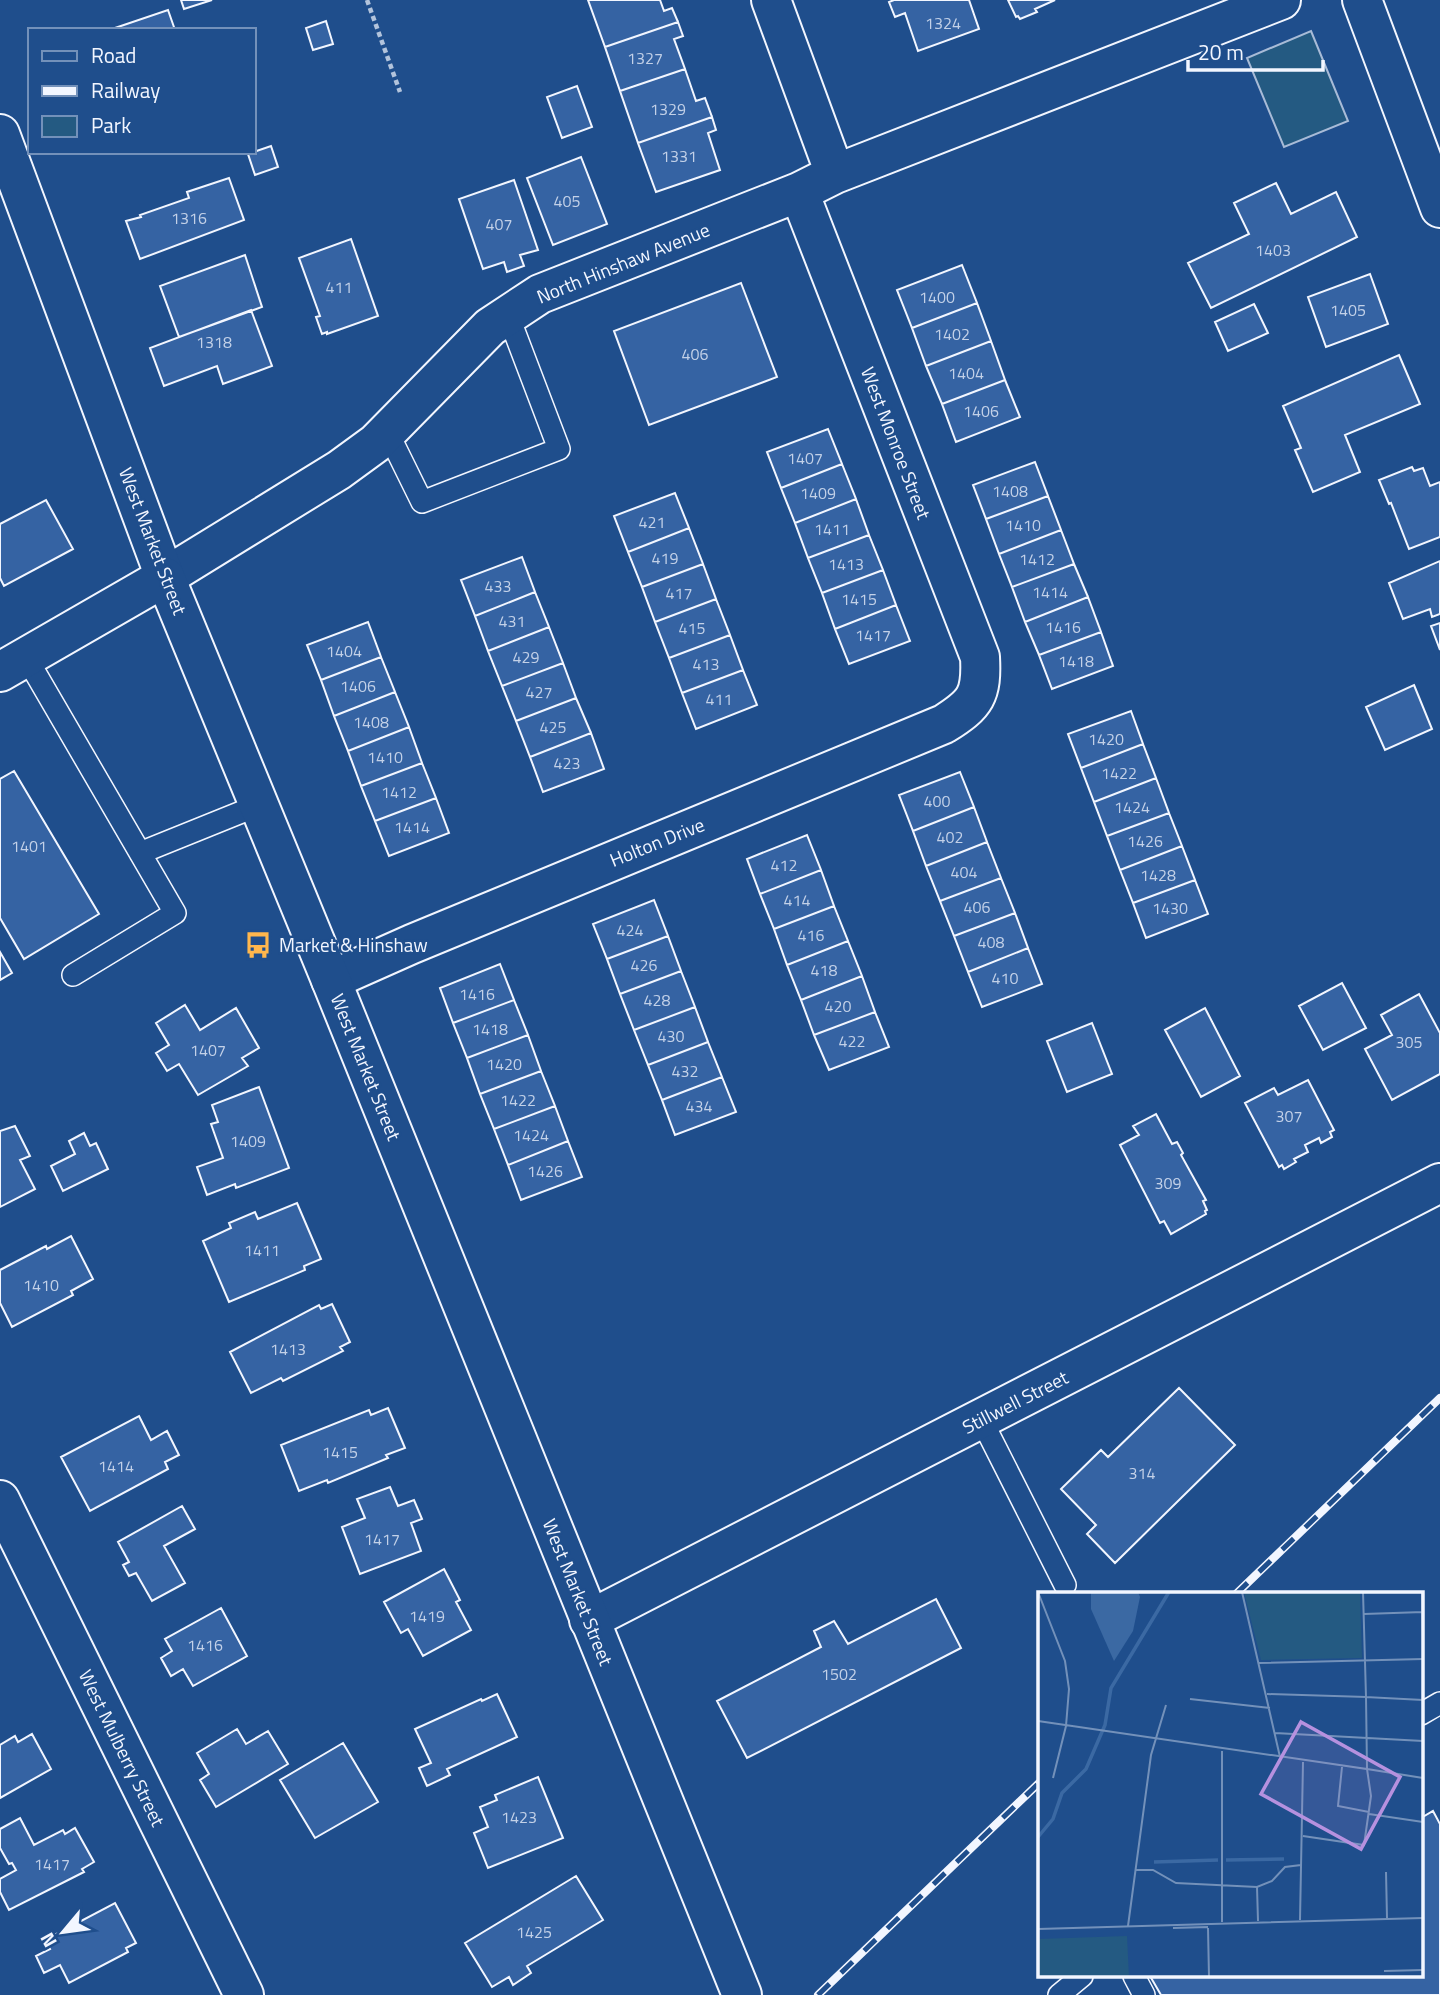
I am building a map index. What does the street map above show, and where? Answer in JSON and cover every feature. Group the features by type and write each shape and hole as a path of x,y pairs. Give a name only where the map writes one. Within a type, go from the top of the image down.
{"street":[{"path":"771,0 835,174"},
{"name":"North Hinshaw Avenue","path":"13,664 165,577 339,470 388,433 489,327 540,294 799,192 835,174 1282,0"},
{"path":"1363,0 1440,208"},
{"name":"West Market Street","path":"0,134 165,577 331,980 740,1994"},
{"name":"West Monroe Street","path":"799,192 980,657 981,680 976,695"},
{"name":"Holton Drive","path":"331,980 944,724 968,709 976,695"},
{"name":"Stillwell Street","path":"589,1620 1440,1183"},
{"name":"West Mulberry Street","path":"0,1500 244,1995"}],"lane":[{"path":"388,433 422,502 559,449 508,315"},
{"path":"13,664 140,853 175,913 73,975"},
{"path":"140,853 259,805"},
{"path":"981,1419 1065,1585"},
{"path":"1422,1713 1440,1703"},
{"path":"1059,1995 1080,1978"},
{"path":"1135,1978 1144,1995"}],"path":[{"path":"367,0 400,92"}],"green space":[{"path":"1311,31 1348,121 1284,147 1247,58"}],"building":[{"path":"181,0 212,0 184,9"},
{"path":"588,0 660,0 664,11 672,8 678,22 605,47"},
{"path":"969,0 979,29 918,51 905,13 895,17 889,2"},
{"path":"1008,0 1055,0 1020,19 1016,17"},
{"path":"168,10 174,28 115,28"},
{"path":"326,21 333,44 313,50 306,28"},
{"path":"678,22 683,36 674,39 685,69 620,91 605,47"},
{"path":"685,69 696,101 705,98 712,117 638,143 620,91"},
{"path":"577,86 592,127 562,138 547,97"},
{"path":"712,117 716,130 708,133 720,170 656,192 638,143"},
{"path":"271,146 278,167 255,175 248,154 256,154 256,151"},
{"path":"581,157 607,224 553,245 527,178"},
{"path":"229,178 244,220 140,259 126,221 189,198 187,192"},
{"path":"514,180 538,250 520,255 524,266 507,272 504,262 483,269 459,199"},
{"path":"1276,183 1291,214 1336,192 1357,237 1211,308 1188,263 1249,234 1234,203"},
{"path":"351,239 378,316 322,334 316,317 320,316 299,258"},
{"path":"245,255 262,307 179,337 160,286"},
{"path":"962,265 977,303 912,328 897,290"},
{"path":"1370,274 1388,324 1326,347 1308,297"},
{"path":"741,283 777,377 649,425 614,331"},
{"path":"977,303 991,341 926,366 912,328"},
{"path":"1254,304 1268,333 1228,351 1215,322"},
{"path":"251,310 272,366 223,384 217,366 164,386 150,348"},
{"path":"991,341 1005,380 942,404 926,366"},
{"path":"1399,355 1420,404 1345,435 1360,472 1313,492 1295,450 1301,448 1283,406"},
{"path":"1005,380 1020,417 956,442 942,404"},
{"path":"828,429 842,464 781,488 767,452"},
{"path":"1035,462 1048,496 986,519 973,485"},
{"path":"842,464 856,499 795,523 781,488"},
{"path":"1412,467 1414,471 1423,468 1430,486 1440,482 1440,537 1409,549 1379,480"},
{"path":"675,493 689,528 628,552 614,516"},
{"path":"1048,496 1061,530 999,554 986,519"},
{"path":"856,499 869,535 808,558 795,523"},
{"path":"46,500 73,549 4,586 0,578 0,524"},
{"path":"689,528 703,564 642,587 628,552"},
{"path":"1061,530 1074,564 1012,587 999,554"},
{"path":"869,535 883,570 822,593 808,558"},
{"path":"522,557 535,592 475,616 461,580"},
{"path":"1440,561 1440,614 1432,617 1430,609 1403,619 1389,583"},
{"path":"703,564 716,599 655,622 642,587"},
{"path":"1074,564 1088,597 1025,622 1012,587"},
{"path":"883,570 896,605 835,629 822,593"},
{"path":"535,592 549,627 488,651 475,616"},
{"path":"1088,597 1101,632 1039,655 1025,622"},
{"path":"716,599 730,635 669,658 655,622"},
{"path":"896,605 910,641 849,664 835,629"},
{"path":"368,622 381,657 321,680 307,645"},
{"path":"1440,623 1440,650 1431,626"},
{"path":"549,627 563,663 502,686 488,651"},
{"path":"1101,632 1113,666 1052,689 1039,655"},
{"path":"730,635 743,670 682,693 669,658"},
{"path":"381,657 395,692 334,716 321,680"},
{"path":"563,663 576,698 516,721 502,686"},
{"path":"743,670 757,705 696,729 682,693"},
{"path":"1414,685 1432,729 1385,750 1366,707"},
{"path":"395,692 409,727 348,751 334,716"},
{"path":"576,698 591,733 530,757 516,721"},
{"path":"1131,711 1143,744 1081,768 1068,734"},
{"path":"409,727 422,763 361,786 348,751"},
{"path":"591,733 604,769 543,792 530,757"},
{"path":"1143,744 1156,778 1094,802 1081,768"},
{"path":"422,763 436,798 375,821 361,786"},
{"path":"14,771 99,914 24,959 0,918 0,779"},
{"path":"960,772 974,807 913,831 899,795"},
{"path":"1156,778 1169,813 1107,836 1094,802"},
{"path":"436,798 449,833 389,856 375,821"},
{"path":"974,807 987,842 926,866 913,831"},
{"path":"1169,813 1182,846 1120,870 1107,836"},
{"path":"807,835 821,870 760,894 747,859"},
{"path":"987,842 1001,878 940,901 926,866"},
{"path":"1182,846 1195,880 1133,903 1120,870"},
{"path":"821,870 834,906 774,929 760,894"},
{"path":"1001,878 1015,913 954,936 940,901"},
{"path":"1195,880 1208,914 1146,938 1133,903"},
{"path":"654,900 668,936 607,959 593,924"},
{"path":"834,906 848,941 787,965 774,929"},
{"path":"1015,913 1028,948 968,972 954,936"},
{"path":"668,936 681,971 620,994 607,959"},
{"path":"848,941 862,976 801,1000 787,965"},
{"path":"1028,948 1042,984 982,1007 968,972"},
{"path":"0,952 12,973 0,980"},
{"path":"500,964 514,1000 453,1023 440,988"},
{"path":"681,971 695,1007 634,1030 620,994"},
{"path":"862,976 875,1012 814,1035 801,1000"},
{"path":"1342,983 1366,1028 1323,1050 1299,1006"},
{"path":"1419,994 1440,1033 1440,1074 1392,1100 1365,1049 1392,1035 1381,1015"},
{"path":"514,1000 528,1035 467,1058 453,1023"},
{"path":"185,1005 200,1030 236,1008 259,1048 242,1058 248,1066 198,1095 179,1064 167,1071 156,1053 169,1045 156,1023"},
{"path":"695,1007 708,1042 648,1065 634,1030"},
{"path":"1205,1008 1240,1076 1201,1097 1165,1030"},
{"path":"875,1012 889,1047 829,1070 814,1035"},
{"path":"1092,1023 1112,1074 1067,1092 1047,1041"},
{"path":"528,1035 541,1071 480,1094 467,1058"},
{"path":"708,1042 722,1077 662,1100 648,1065"},
{"path":"541,1071 555,1106 494,1129 480,1094"},
{"path":"722,1077 736,1112 675,1135 662,1100"},
{"path":"1308,1080 1334,1130 1330,1132 1332,1137 1321,1143 1319,1138 1305,1145 1308,1152 1294,1159 1296,1162 1284,1169 1282,1165 1279,1167 1245,1103 1274,1088 1278,1095"},
{"path":"259,1087 289,1168 236,1188 235,1184 207,1195 197,1167 223,1158 211,1124 218,1122 212,1105"},
{"path":"555,1106 568,1141 508,1165 494,1129"},
{"path":"1156,1114 1172,1144 1177,1142 1183,1153 1181,1155 1206,1200 1203,1201 1206,1214 1171,1234 1164,1221 1160,1223 1120,1145 1139,1135 1133,1126"},
{"path":"15,1126 30,1156 20,1160 35,1189 0,1207 0,1131"},
{"path":"84,1133 90,1146 96,1143 108,1169 63,1191 51,1166 75,1154 69,1141"},
{"path":"568,1141 582,1177 521,1200 508,1165"},
{"path":"297,1203 321,1259 304,1266 305,1270 229,1302 203,1241 231,1228 229,1223 255,1212 258,1219"},
{"path":"71,1236 93,1279 71,1291 73,1295 12,1327 0,1303 0,1270"},
{"path":"332,1304 350,1342 340,1347 343,1351 283,1381 281,1378 251,1393 230,1352 319,1305 321,1309"},
{"path":"1179,1388 1235,1445 1115,1563 1087,1534 1096,1525 1061,1489 1101,1450 1108,1457"},
{"path":"388,1408 405,1448 328,1483 327,1480 299,1491 281,1445 369,1410 371,1415"},
{"path":"139,1416 151,1440 167,1431 179,1455 165,1462 168,1469 90,1511 61,1457"},
{"path":"390,1487 398,1506 414,1500 422,1519 411,1523 421,1551 360,1574 342,1527 365,1518 357,1499"},
{"path":"182,1506 195,1529 164,1546 185,1583 152,1601 136,1573 129,1576 123,1565 129,1562 118,1542"},
{"path":"444,1569 460,1600 456,1602 471,1630 423,1656 408,1629 401,1633 384,1602"},
{"path":"936,1599 961,1648 747,1758 717,1701 821,1647 814,1631 834,1621 848,1644"},
{"path":"221,1608 247,1656 193,1686 183,1669 171,1676 161,1658 172,1651 165,1639"},
{"path":"497,1694 517,1737 447,1769 450,1775 427,1786 419,1768 431,1763 415,1729"},
{"path":"237,1729 246,1744 268,1731 288,1764 216,1807 200,1780 209,1774 197,1753"},
{"path":"32,1734 51,1769 0,1798 0,1745 15,1736 18,1742"},
{"path":"343,1743 378,1802 315,1838 280,1780"},
{"path":"538,1777 563,1838 488,1868 474,1833 488,1827 480,1807 497,1800 495,1795"},
{"path":"1433,1811 1440,1824 1440,1995 1161,1995 1151,1978 1422,1978 1422,1817"},
{"path":"20,1818 34,1845 63,1830 65,1834 75,1828 94,1862 82,1869 84,1872 9,1910 0,1892 0,1879 16,1870 12,1863 9,1864 0,1848 0,1829"},
{"path":"576,1876 603,1920 527,1966 531,1973 513,1985 509,1977 492,1987 465,1943"},
{"path":"115,1903 136,1943 126,1948 128,1952 69,1983 60,1965 44,1973 36,1956 50,1949 45,1940"}],"railway":[{"path":"1238,1592 1440,1398"},
{"path":"818,1995 1038,1784"}],"place":[{"name":"Market & Hinshaw","path":"258,945"}]}
